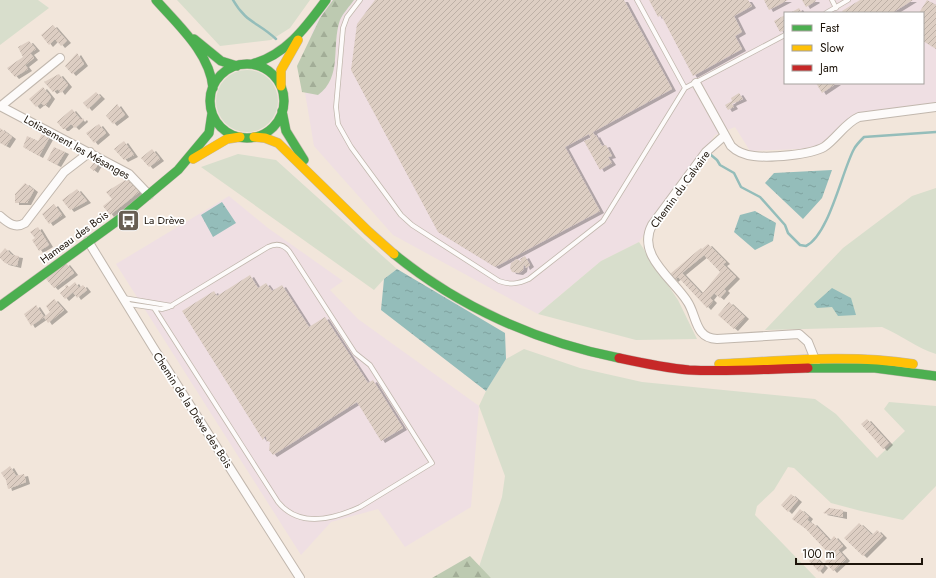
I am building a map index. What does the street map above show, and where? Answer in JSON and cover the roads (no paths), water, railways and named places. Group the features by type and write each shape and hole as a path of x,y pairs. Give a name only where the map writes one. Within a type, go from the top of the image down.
{"main road":[{"path":"156,0 175,21 215,57 226,64 237,66 249,65 264,61 277,54 310,21"},
{"path":"326,0 310,21 281,70 281,87 283,96 283,122 289,137 302,158 328,190"},
{"path":"175,21 208,67 213,78 213,88 210,100 212,113 221,127 228,133 240,137 265,138 278,143 328,190 368,232 396,256 432,283 469,305 520,330 556,343 598,355 638,362 709,364 816,364 881,360 908,363 936,370"},
{"path":"249,65 266,70 281,87"},
{"path":"213,88 222,74 237,66"},
{"path":"254,137 263,134 274,126 282,110"},
{"name":"Hameau des Bois","path":"178,170 209,133 212,122 212,113"},
{"name":"Hameau des Bois","path":"0,306 149,195 178,170 220,143 232,138 240,137"},
{"path":"816,364 903,370 936,376"}],"street":[{"name":"Lotissement les Mésanges","path":"60,58 0,106 90,152 129,174 149,195"},
{"path":"696,83 724,136 735,149 753,156 802,153 824,147 852,120 859,116 936,107"},
{"name":"Chemin du Calvaire","path":"724,136 706,152 652,226 647,238 650,250 660,268 687,300 697,326 705,336 717,339 799,334 808,342 816,364"},
{"path":"0,216 14,226 20,226 25,223 64,172 90,152"},
{"name":"Chemin de la Drève des Bois","path":"88,241 153,347 300,578"}],"lane":[{"path":"360,0 347,17 343,28 336,107 341,131 407,220 420,231 506,283 517,284 529,279 603,221 685,88 784,36"},
{"path":"637,0 685,88"},
{"path":"832,0 836,8"},
{"path":"828,12 848,0"},
{"path":"125,301 164,309 172,306 268,246 276,244 283,246 289,251 355,353 370,366 432,463 360,507 350,511 318,519 306,518 291,513 278,502 154,308"},
{"path":"125,301 172,306"}],"water":[{"path":"832,170 822,198 803,219 765,183 774,173"},
{"path":"222,202 236,223 213,237 201,215"},
{"path":"755,211 776,223 773,241 755,250 734,232 740,215"},
{"path":"397,269 505,333 506,359 486,391 381,310 384,279"},
{"path":"832,288 851,298 856,315 838,316 832,307 817,308 814,304"}],"waterway":[{"path":"233,0 238,8 248,18 276,39"},
{"path":"711,155 720,165 734,173 741,187 760,197 785,225 788,233 800,245 806,246 814,240 822,229 834,202 849,159 857,144 864,137 936,132"}],"place":[{"name":"La Drève","path":"128,220"}]}
